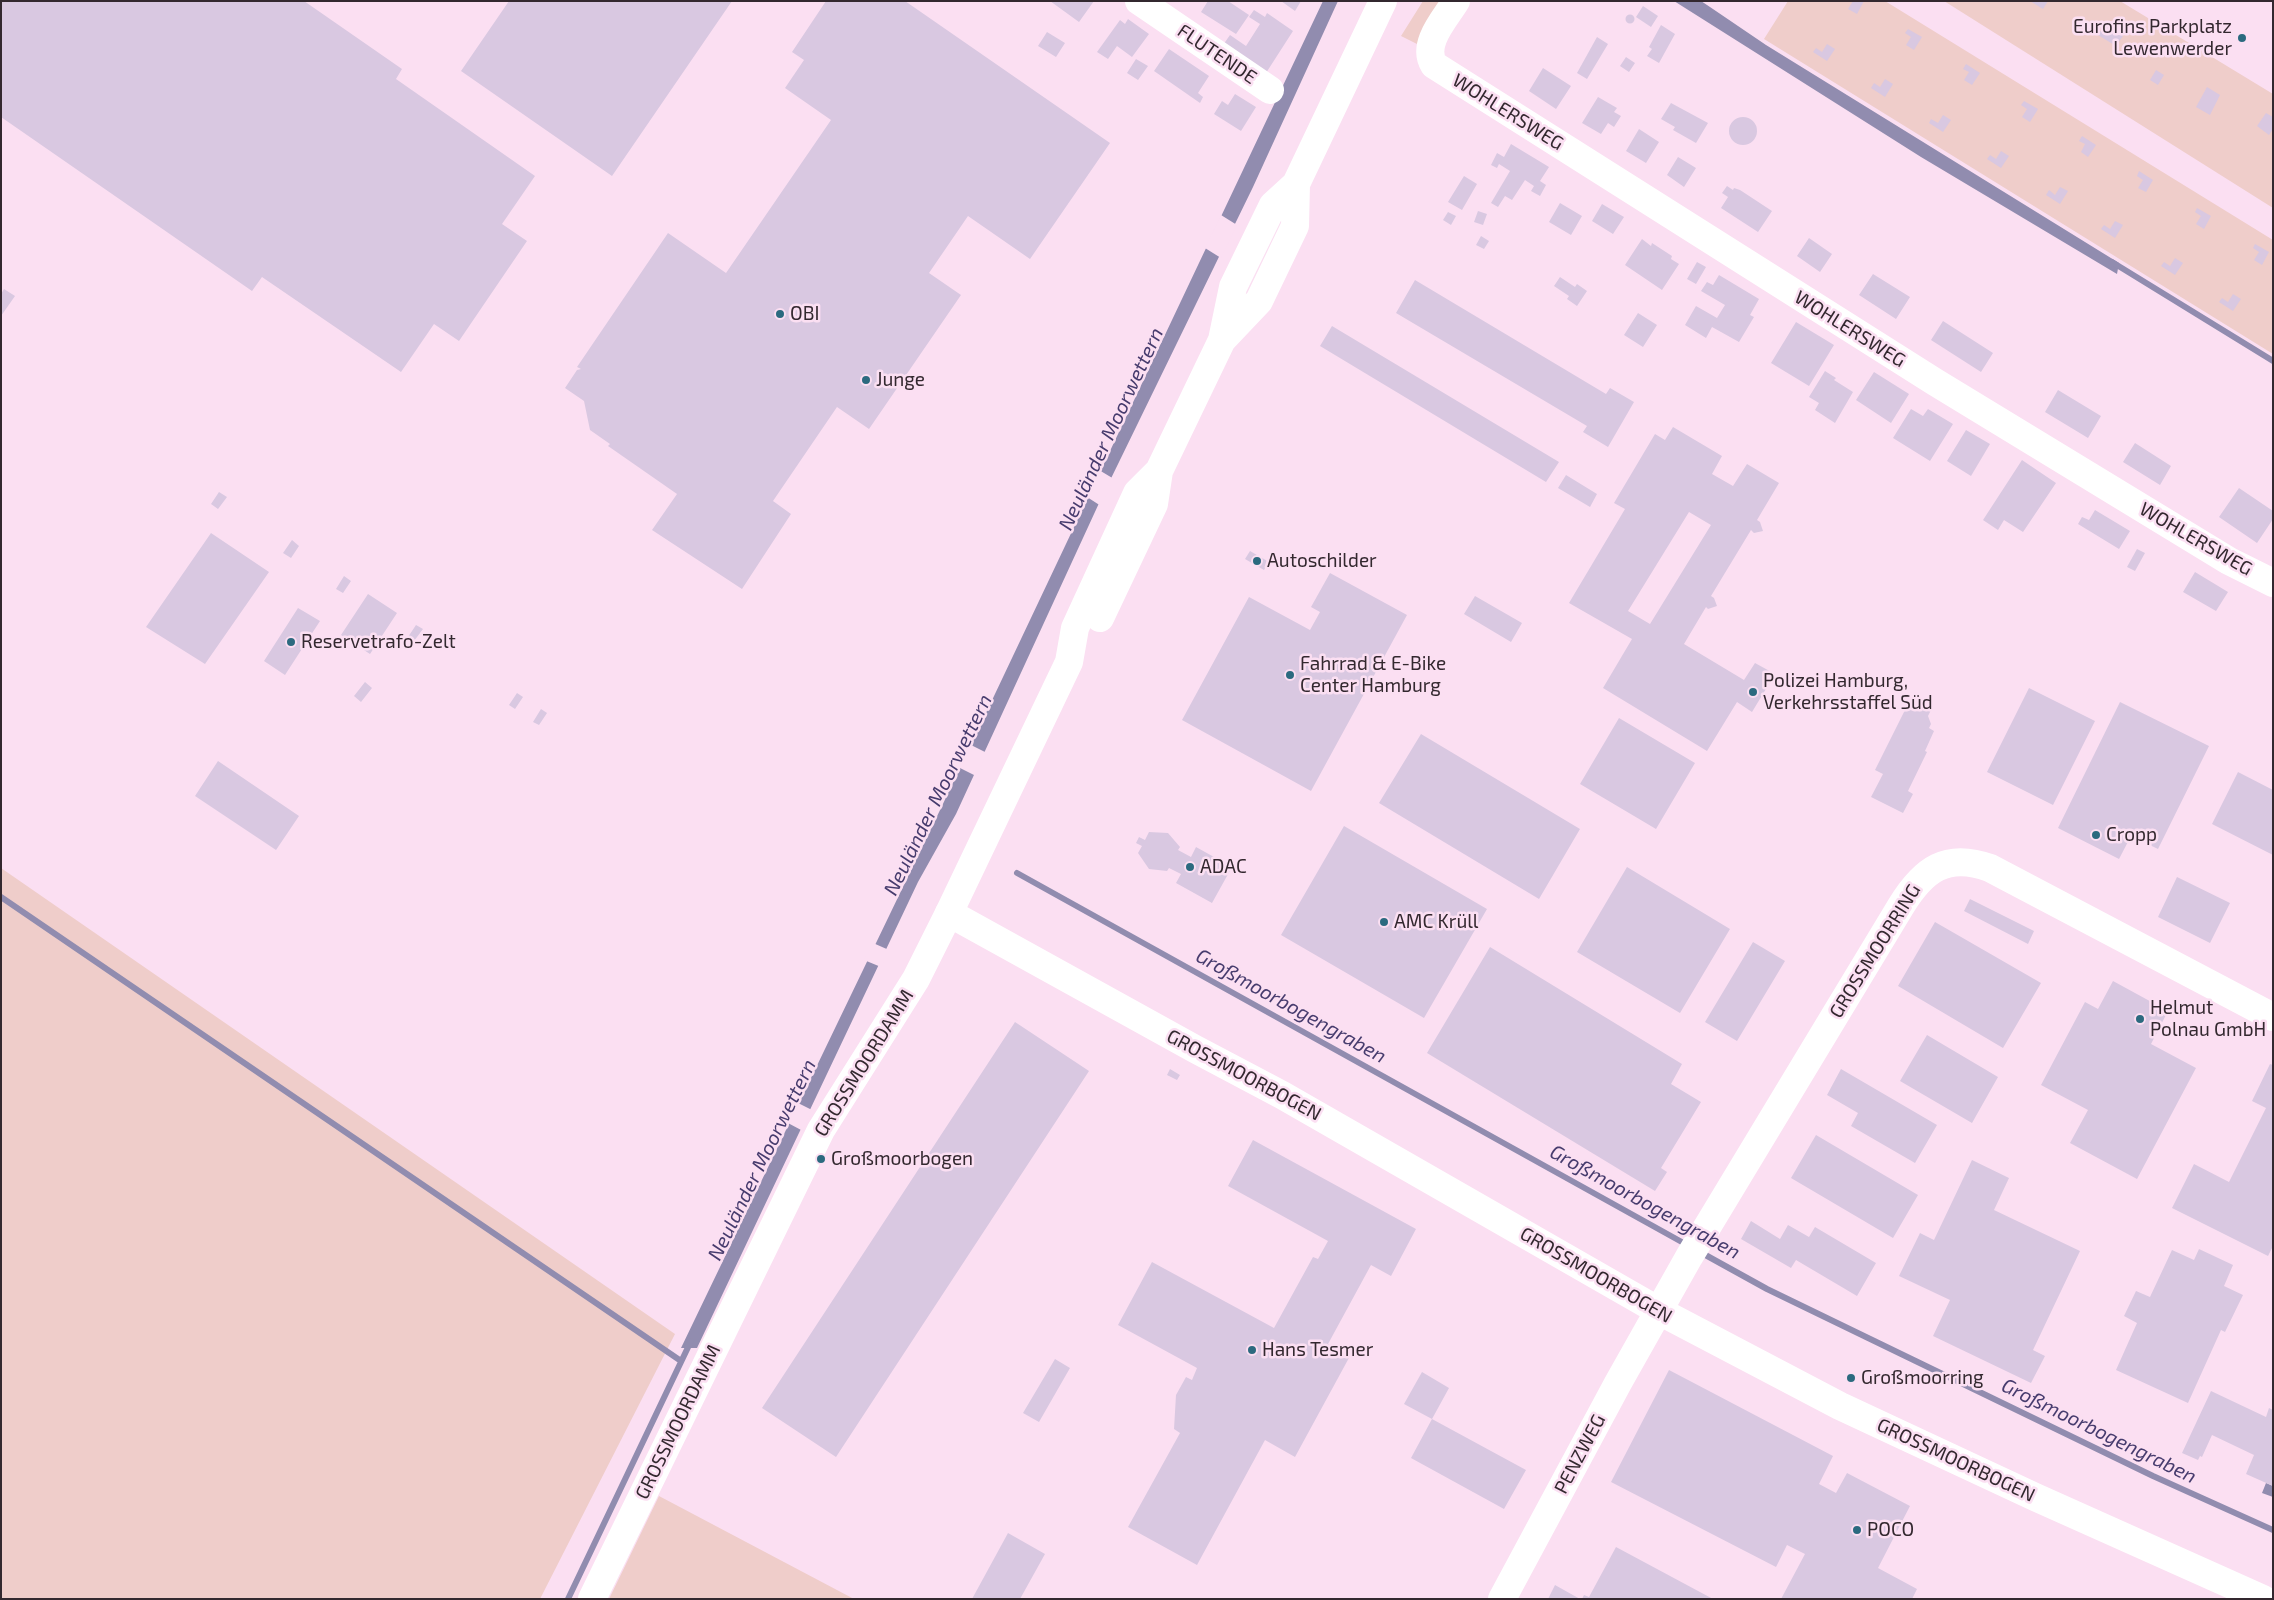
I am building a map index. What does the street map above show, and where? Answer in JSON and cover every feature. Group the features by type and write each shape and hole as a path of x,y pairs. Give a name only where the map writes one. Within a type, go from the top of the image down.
{"street":[{"name":"GROSSMOORDAMM","path":"1069,662 1092,636 1154,504 1159,471 1222,340 1233,287 1273,205 1296,184 1383,1"},
{"name":"WOHLERSWEG","path":"1456,1 1429,47 1429,56 1434,65 1935,382 2229,560 2273,583"},
{"name":"FLUTENDE","path":"1149,4 1270,90"},
{"name":"GROSSMOORDAMM","path":"1222,340 1259,301 1295,226 1296,184"},
{"name":"GROSSMOORDAMM","path":"592,1599 821,1130 916,979 1069,662 1075,628 1130,507 1137,493 1159,471"},
{"path":"1130,507 1138,538"},
{"name":"GROSSMOORRING","path":"1659,1311 1689,1257 1912,887 1927,872 1940,865 1963,862 1990,868 2273,1017"},
{"name":"GROSSMOORBOGEN","path":"949,913 1195,1049 1274,1090 1659,1311 1840,1406 2035,1497 2263,1599"},
{"name":"PENZWEG","path":"1502,1599 1618,1383 1659,1311"}],"shaded area":[{"path":"1323,1 1338,1 1253,187 1100,501 956,814 918,882 697,1348 681,1348 941,808"},
{"path":"1423,1 1446,1 1419,45 1401,36"},
{"path":"1674,1 1701,1 1766,45 2119,263 2117,274 1921,157"},
{"path":"1788,1 1885,1 2273,240 2273,354 1764,39"},
{"path":"1944,1 2120,1 2273,94 2273,208"},
{"path":"1,868 675,1334 540,1599 1,1599"},
{"path":"2266,1483 2273,1486 2273,1497 2262,1493"},
{"path":"659,1496 854,1599 609,1599"}],"pier":[{"path":"1221,215 1237,225 1221,258 1205,248"},
{"path":"1099,470 1114,479 1101,506 1087,497"},
{"path":"969,744 987,753 976,776 958,767"},
{"path":"873,943 889,950 881,967 864,960"},
{"path":"796,1102 812,1110 803,1131 786,1122"}],"building":[{"path":"1,1 304,1 402,69 396,79 535,176 502,224 527,241 459,341 434,324 401,372 262,277 252,291 1,117"},
{"path":"509,1 732,1 612,176 461,71"},
{"name":"OBI","path":"826,1 905,1 1110,143 1030,259 968,216 929,273 961,295 869,429 837,407 773,501 791,514 742,589 652,530 677,494 608,446 610,444 590,430 584,401 565,388 577,370 581,369 577,367 668,233 726,273 831,120 785,88 804,60 792,52"},
{"path":"1050,1 1094,1 1079,22"},
{"path":"1208,1 1228,1 1249,15 1236,34 1201,12"},
{"path":"1281,1 1301,1 1295,11"},
{"path":"1853,1 1864,1 1857,14 1848,9"},
{"path":"2030,1 2048,1 2043,9"},
{"path":"1643,6 1658,16 1651,27 1636,17"},
{"path":"1254,10 1265,17 1267,13 1293,31 1266,73 1223,45 1230,35 1246,46 1260,24 1249,17"},
{"path":"1630,15 1634,19 1630,23 1626,19"},
{"path":"1128,19 1149,34 1132,57 1117,46 1108,59 1097,52 1120,20 1125,24"},
{"path":"2105,24 2123,36 2116,46 2098,35"},
{"path":"1661,25 1675,34 1659,63 1647,56 1652,49 1649,47"},
{"path":"1908,29 1922,37 1914,50 1906,45 1911,37 1905,33"},
{"path":"1047,32 1065,43 1056,57 1038,46"},
{"path":"1597,37 1608,44 1587,79 1577,73"},
{"path":"1827,44 1835,49 1827,61 1813,52 1816,48 1822,52"},
{"path":"1169,49 1209,76 1198,93 1203,97 1200,103 1154,71"},
{"path":"1626,57 1635,63 1629,72 1620,66"},
{"path":"1136,59 1148,66 1138,80 1127,73"},
{"path":"1966,64 1980,73 1972,85 1964,80 1969,72 1963,69"},
{"path":"1543,68 1571,86 1556,109 1529,91"},
{"path":"2156,70 2164,75 2158,85 2150,80"},
{"path":"1885,79 1893,84 1885,97 1871,88 1874,83 1880,87"},
{"path":"2207,87 2220,95 2210,115 2196,107"},
{"path":"1235,94 1256,107 1241,131 1214,114 1222,101 1228,105"},
{"path":"1598,97 1617,108 1614,112 1621,116 1614,127 1608,123 1601,134 1582,123"},
{"path":"2024,101 2038,109 2030,122 2022,117 2027,109 2021,105"},
{"path":"1671,103 1708,123 1696,143 1673,130 1675,127 1661,119"},
{"path":"2266,113 2273,117 2273,129 2269,135 2257,126"},
{"path":"1943,115 1951,120 1943,132 1929,123 1931,119 1938,123"},
{"path":"1743,117 1753,121 1757,131 1753,141 1743,145 1733,141 1729,131 1733,121"},
{"path":"1639,129 1659,142 1646,163 1626,151"},
{"path":"2082,136 2096,145 2088,157 2081,152 2085,144 2079,141"},
{"path":"1511,144 1549,167 1540,181 1546,185 1540,196 1531,191 1534,186 1525,180 1512,200 1505,196 1498,207 1491,203 1510,171 1499,164 1497,168 1491,165 1497,153 1504,157"},
{"path":"2001,151 2009,156 2001,168 1987,159 1990,155 1996,159"},
{"path":"1678,157 1696,168 1684,187 1667,175"},
{"path":"2139,171 2153,180 2146,192 2138,188 2143,180 2137,176"},
{"path":"1464,176 1477,184 1462,210 1448,202"},
{"path":"1727,186 1733,190 1734,188 1740,190 1772,211 1758,232 1721,208 1728,197 1722,193"},
{"path":"2060,187 2068,191 2060,204 2046,195 2049,190 2055,195"},
{"path":"1560,203 1582,216 1571,235 1549,222"},
{"path":"1602,204 1624,217 1613,234 1592,221"},
{"path":"2197,208 2211,216 2204,229 2196,224 2201,216 2195,212"},
{"path":"1478,211 1487,214 1483,225 1474,222"},
{"path":"1448,212 1456,216 1451,225 1443,220"},
{"path":"2115,221 2123,225 2115,238 2101,229 2104,225 2110,229"},
{"path":"1481,236 1489,241 1484,249 1476,245"},
{"path":"1809,238 1832,254 1820,272 1797,256"},
{"path":"1642,239 1651,246 1652,243 1672,256 1671,259 1679,264 1662,290 1625,265"},
{"path":"2255,244 2269,252 2262,265 2254,260 2259,252 2253,248"},
{"path":"2175,258 2183,263 2175,275 2161,266 2164,262 2170,266"},
{"path":"1697,262 1706,267 1696,284 1687,279"},
{"path":"1873,274 1910,297 1896,319 1859,295"},
{"path":"1719,275 1759,299 1750,315 1754,317 1739,342 1712,327 1706,338 1685,325 1696,306 1717,318 1725,305 1701,291 1707,282 1713,285"},
{"path":"1560,277 1575,287 1577,284 1587,291 1577,306 1567,299 1569,296 1554,286"},
{"path":"1415,280 1606,394 1610,388 1634,402 1608,447 1583,432 1587,426 1396,313"},
{"path":"4,289 15,296 1,316 1,294"},
{"path":"2233,294 2241,299 2233,311 2219,302 2222,298 2228,302"},
{"path":"1638,313 1657,325 1643,347 1624,335"},
{"path":"1943,321 1993,353 1981,372 1931,340"},
{"path":"1796,322 1834,345 1809,386 1771,363"},
{"path":"1332,326 1559,462 1546,482 1320,346"},
{"path":"1825,371 1836,378 1834,380 1853,392 1835,423 1815,410 1819,403 1809,397"},
{"path":"1874,372 1909,394 1891,423 1856,400"},
{"path":"2058,390 2101,416 2088,438 2045,412"},
{"path":"1911,409 1923,416 1928,409 1953,424 1930,461 1893,438"},
{"path":"1673,427 1722,456 1712,474 1733,486 1747,464 1779,483 1757,520 1760,522 1763,531 1754,533 1751,530 1711,596 1714,598 1717,606 1708,609 1706,607 1684,644 1744,680 1755,663 1775,674 1752,712 1737,702 1707,751 1603,688 1632,639 1569,603 1625,509 1614,503 1655,434 1665,440","holes":["1689,512 1711,525 1650,624 1628,611"]},
{"path":"1966,430 1990,444 1971,476 1947,461"},
{"path":"2135,443 2171,466 2160,485 2123,462"},
{"path":"2022,460 2056,483 2023,532 2004,520 1998,530 1983,520"},
{"path":"1566,475 1597,494 1590,507 1558,488"},
{"path":"2239,488 2273,511 2273,519 2257,543 2219,517"},
{"path":"219,492 227,497 218,509 211,504"},
{"path":"2095,510 2130,531 2119,549 2078,524 2082,517 2089,520"},
{"path":"211,533 269,572 205,664 146,627"},
{"path":"292,540 299,546 291,558 283,553"},
{"path":"2137,549 2145,553 2135,571 2127,567"},
{"name":"Autoschilder","path":"1250,551 1269,562 1264,570 1245,559"},
{"path":"2195,572 2228,592 2216,611 2183,592"},
{"name":"Fahrrad & E-Bike Center Hamburg","path":"1330,573 1407,615 1311,791 1182,720 1249,597 1310,630 1320,612 1311,607"},
{"path":"344,576 351,581 343,593 336,589"},
{"path":"368,594 397,613 370,654 341,635"},
{"path":"1475,596 1522,623 1511,642 1464,614"},
{"name":"Reservetrafo-Zelt","path":"298,608 320,621 285,675 264,661"},
{"path":"416,625 423,629 414,641 408,637"},
{"path":"365,682 372,688 361,702 354,696"},
{"path":"2029,688 2095,721 2053,805 1987,772"},
{"path":"517,693 523,697 515,709 509,705"},
{"path":"1911,698 1932,708 1928,716 1931,724 1929,728 1934,731 1925,751 1927,752 1908,791 1913,794 1903,813 1871,797 1883,774 1875,770"},
{"path":"2120,702 2209,746 2158,849 2131,836 2119,859 2058,828"},
{"path":"541,709 547,713 539,725 533,722"},
{"path":"1619,718 1695,763 1656,829 1580,784"},
{"path":"1421,734 1580,829 1539,899 1379,803"},
{"path":"218,761 299,816 276,850 195,796"},
{"path":"2238,772 2273,790 2273,855 2212,824"},
{"name":"AMC Krüll","path":"1344,826 1487,909 1424,1018 1281,935"},
{"name":"ADAC","path":"1149,832 1168,833 1180,847 1178,850 1191,857 1196,847 1232,867 1212,903 1176,883 1181,874 1169,868 1167,871 1149,869 1138,853 1142,846 1136,843 1139,837 1145,840"},
{"path":"1627,867 1730,929 1680,1013 1577,952"},
{"path":"2177,877 2230,903 2210,943 2158,917"},
{"path":"1970,899 2034,931 2028,944 1964,911"},
{"path":"1935,922 2041,983 2003,1048 1898,986"},
{"path":"1753,942 1785,961 1737,1041 1705,1022"},
{"path":"1490,947 1682,1064 1671,1084 1701,1102 1661,1168 1667,1172 1655,1191 1427,1053"},
{"path":"2113,981 2168,1011 2151,1044 2196,1068 2137,1179 2070,1143 2088,1110 2041,1085 2085,1002 2098,1009"},
{"path":"1015,1022 1089,1071 836,1457 762,1408"},
{"path":"1927,1035 1998,1077 1972,1123 1900,1081"},
{"path":"2270,1064 2273,1065 2273,1246 2268,1256 2172,1208 2194,1164 2229,1182 2266,1108 2252,1101"},
{"path":"1170,1069 1180,1075 1177,1080 1167,1075"},
{"path":"1841,1069 1937,1125 1915,1163 1851,1126 1858,1113 1827,1095"},
{"path":"1816,1135 1918,1195 1893,1238 1791,1178"},
{"name":"Hans Tesmer","path":"1253,1140 1416,1229 1391,1276 1371,1265 1328,1344 1350,1356 1295,1457 1265,1440 1197,1565 1128,1527 1180,1433 1174,1429 1176,1395 1186,1377 1192,1380 1197,1368 1118,1325 1152,1262 1274,1328 1313,1257 1318,1259 1328,1241 1228,1186"},
{"path":"1972,1160 2009,1178 1994,1210 2080,1251 2033,1350 2045,1356 2031,1383 1933,1336 1950,1300 1899,1276 1920,1233 1934,1240"},
{"path":"1751,1221 1780,1239 1788,1225 1809,1237 1815,1227 1876,1263 1857,1296 1796,1260 1791,1268 1741,1239"},
{"path":"2199,1249 2233,1265 2224,1286 2243,1295 2225,1332 2221,1330 2188,1403 2116,1370 2137,1323 2124,1316 2136,1291 2150,1297 2172,1250 2194,1260"},
{"path":"1055,1359 1070,1368 1039,1422 1023,1413"},
{"path":"1669,1370 1833,1456 1819,1484 1836,1493 1847,1473 1910,1506 1878,1568 1917,1589 1912,1599 1781,1599 1805,1554 1787,1545 1776,1567 1611,1482"},
{"path":"1422,1372 1449,1388 1432,1419 1404,1404"},
{"path":"2211,1391 2266,1417 2269,1408 2273,1410 2273,1486 2246,1474 2254,1455 2212,1435 2202,1457 2200,1456 2198,1460 2182,1453"},
{"path":"1432,1419 1526,1470 1504,1509 1411,1458"},
{"path":"1008,1533 1045,1554 1020,1599 972,1599"},
{"path":"1616,1547 1713,1599 1582,1599 1584,1595 1589,1597"},
{"path":"1555,1585 1580,1599 1548,1599"}],"waterway":[{"path":"2112,262 2273,361"},
{"name":"Großmoorbogengraben","path":"1017,873 1689,1246"},
{"path":"1,897 681,1361"},
{"name":"Großmoorbogengraben","path":"1700,1252 1767,1289 2153,1476 2273,1530"},
{"name":"Neuländer Moorwettern","path":"568,1599 691,1341"}],"place":[{"name":"Eurofins Parkplatz Lewenwerder","path":"2242,38"},
{"name":"OBI","path":"780,314"},
{"name":"Junge","path":"866,380"},
{"name":"Autoschilder","path":"1257,561"},
{"name":"Reservetrafo-Zelt","path":"291,642"},
{"name":"Fahrrad & E-Bike Center Hamburg","path":"1290,675"},
{"name":"Polizei Hamburg, Verkehrsstaffel Süd","path":"1753,692"},
{"name":"Cropp","path":"2096,835"},
{"name":"ADAC","path":"1190,867"},
{"name":"AMC Krüll","path":"1384,922"},
{"name":"Helmut Polnau GmbH","path":"2140,1019"},
{"name":"Großmoorbogen","path":"821,1159"},
{"name":"Hans Tesmer","path":"1252,1350"},
{"name":"Großmoorring","path":"1851,1378"},
{"name":"POCO","path":"1857,1530"}]}
